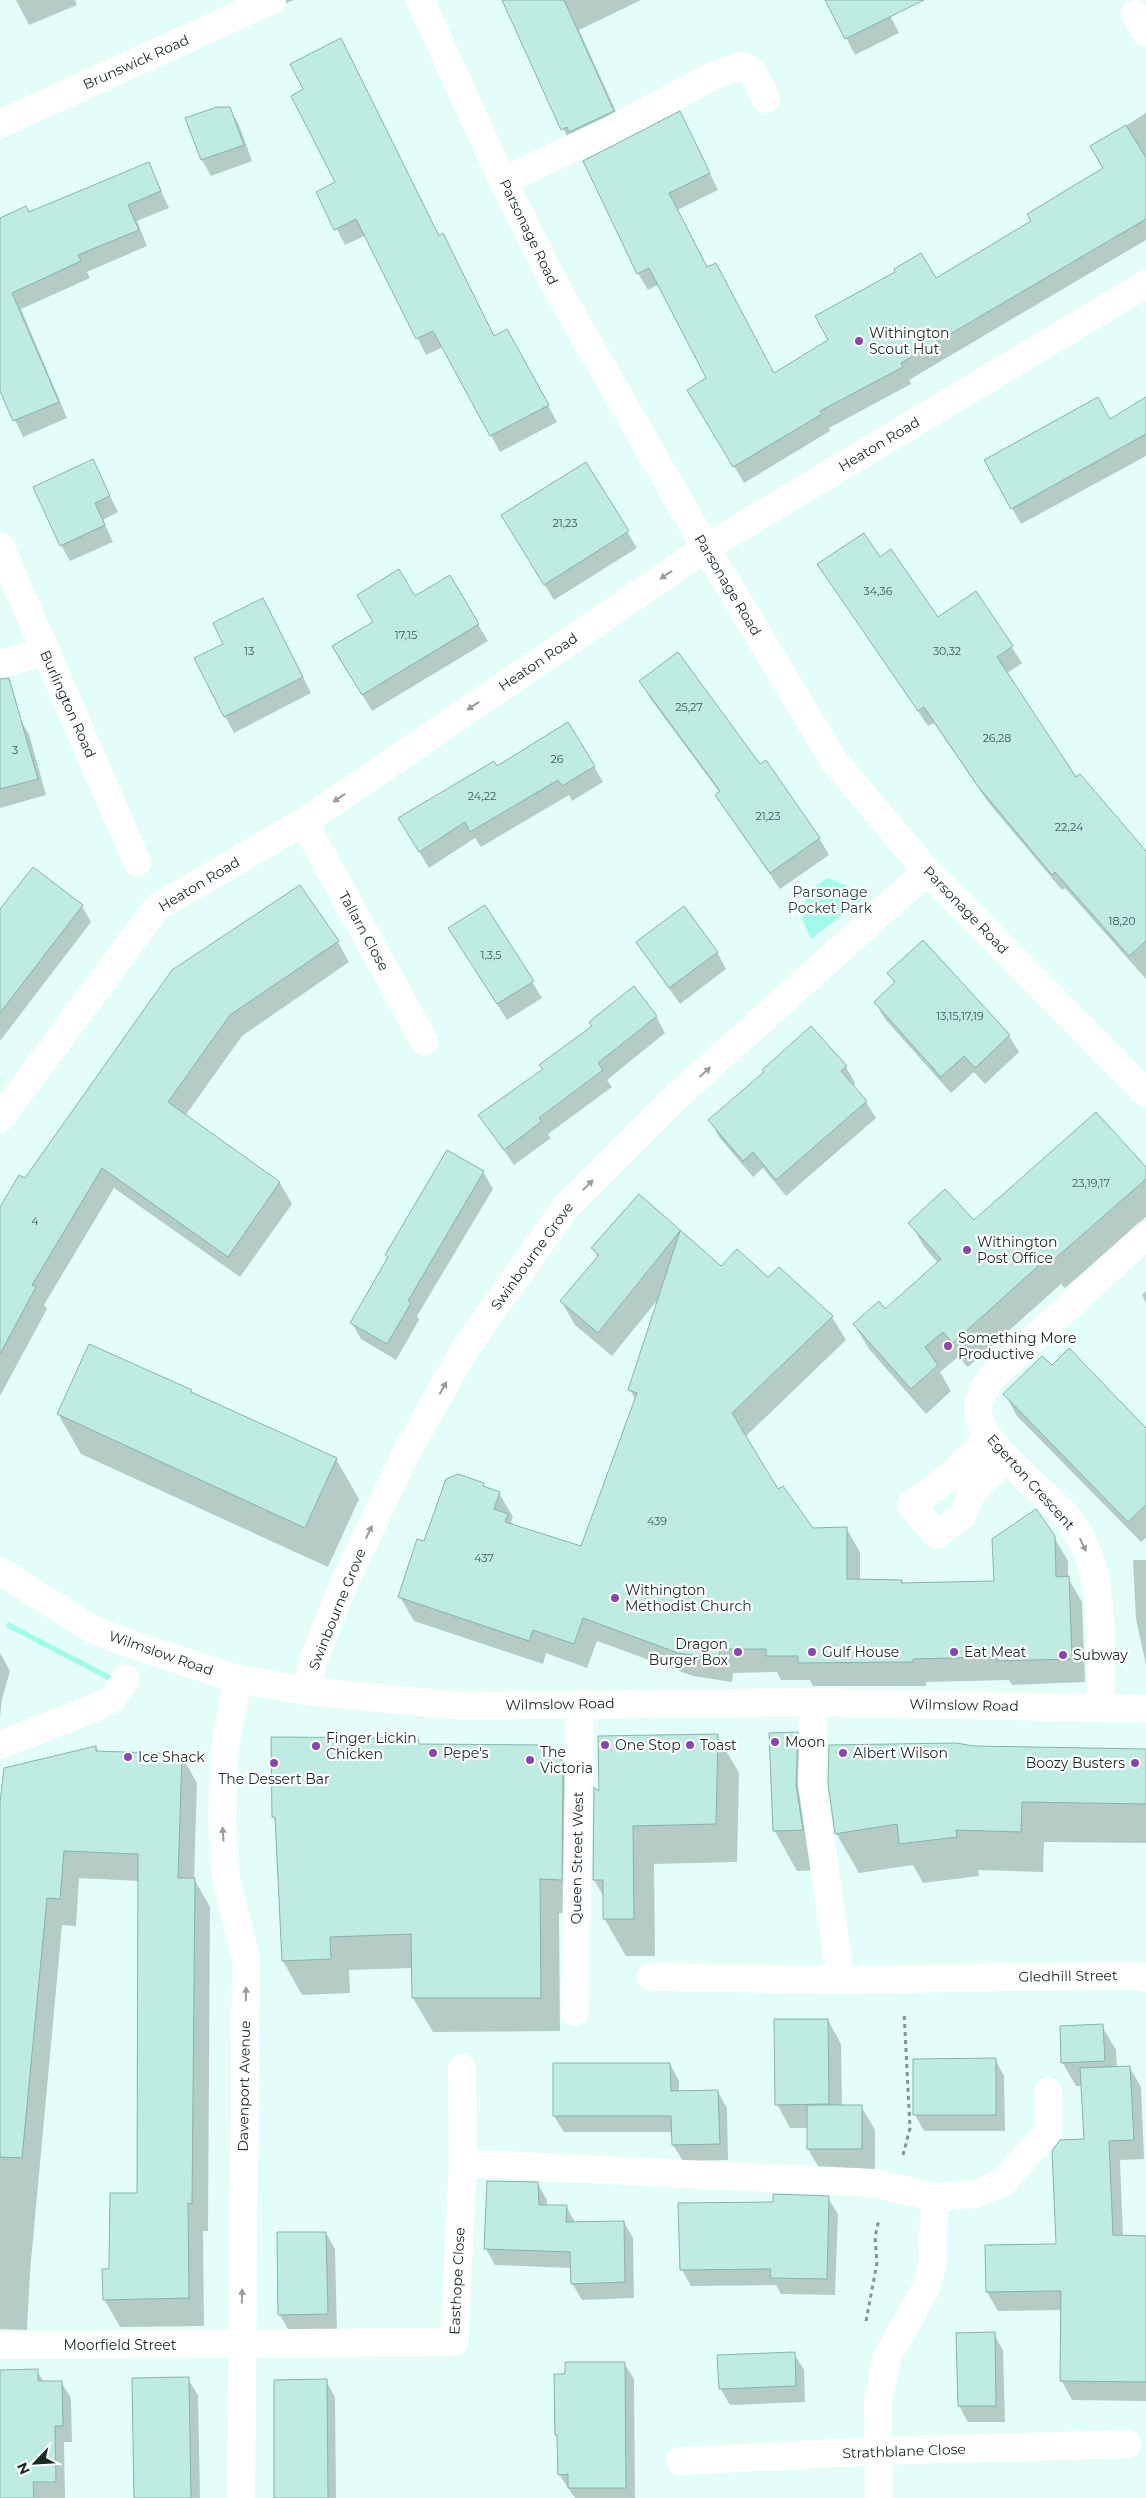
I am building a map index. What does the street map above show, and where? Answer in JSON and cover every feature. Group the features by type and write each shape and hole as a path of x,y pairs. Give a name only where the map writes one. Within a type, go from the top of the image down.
{"street":[{"name":"Brunswick Road","path":"0,124 272,0"},
{"name":"Parsonage Road","path":"420,0 503,181 555,285 706,548 834,761 927,871 1146,1093"},
{"path":"503,181 715,75 741,66 752,71 766,99"},
{"name":"Heaton Road","path":"0,1119 157,907 304,822 706,548 1146,284"},
{"name":"Burlington Road","path":"0,546 137,862"},
{"path":"0,664 45,651"},
{"name":"Tallarn Close","path":"304,822 424,1041"},
{"name":"Swinbourne Grove","path":"306,1691 313,1660 342,1588 405,1455 465,1348 565,1208 676,1097 927,871"},
{"name":"Egerton Crescent","path":"1101,1708 1097,1586 1092,1563 1081,1540 1066,1517 996,1447 978,1410 982,1394 992,1378 1146,1235"},
{"path":"996,1447 970,1496 963,1515 937,1535 911,1505 996,1447"},
{"path":"951,1476 970,1496"},
{"name":"Wilmslow Road","path":"0,1571 96,1631 238,1679 306,1691 463,1706 580,1703 814,1702 1146,1709"},
{"path":"0,1745 99,1706 112,1699 126,1679"},
{"name":"Davenport Avenue","path":"238,1679 225,1747 222,1819 226,1878 246,1958 241,2498"},
{"path":"814,1702 812,1784 841,1980"},
{"name":"Queen Street West","path":"575,2012 580,1703"},
{"name":"Gledhill Street","path":"651,1977 841,1980 1135,1975 1146,1978"},
{"name":"Easthope Close","path":"241,2345 454,2342 463,2163 462,2068"},
{"path":"463,2163 874,2182 934,2198 976,2194 1004,2182 1048,2131 1048,2092"},
{"path":"879,2498 878,2403 887,2357 926,2288 933,2263 934,2198"},
{"name":"Moorfield Street","path":"0,2345 241,2345"},
{"name":"Strathblane Close","path":"680,2461 879,2451 1127,2444"}],"green space":[{"name":"Parsonage Pocket Park","path":"827,878 845,885 864,898 811,939 802,918 806,894"},
{"path":"8,1622 112,1676 110,1681 6,1627"}],"building":[{"path":"502,0 564,0 614,111 569,132 567,127 561,130"},
{"path":"825,0 924,0 845,39"},
{"path":"341,38 439,236 443,233 494,336 507,329 549,405 490,436 433,331 416,339 356,219 334,230 316,192 335,182 291,96 303,89 290,64"},
{"path":"217,107 230,107 244,145 201,160 185,118"},
{"path":"680,111 710,173 669,193 707,267 716,263 774,373 828,340 815,316 895,272 894,269 921,253 936,278 1031,221 1027,214 1103,168 1090,146 1126,125 1146,158 1146,219 901,363 903,367 820,411 822,414 733,467 687,390 706,378 649,268 637,274 583,161"},
{"path":"149,162 161,191 128,205 139,230 78,255 81,261 12,293 59,402 13,421 0,391 0,218 26,206 29,212"},
{"path":"1098,397 1110,419 1146,397 1146,434 1011,509 984,460"},
{"path":"93,459 110,496 95,503 105,525 60,546 33,487"},
{"path":"586,462 629,531 544,585 501,515"},
{"path":"864,533 880,557 891,549 938,617 976,591 1013,646 997,657 1076,777 1080,774 1146,851 1146,941 1129,956 1055,872 1052,875 977,785 924,707 918,711 817,564"},
{"path":"399,569 415,596 450,575 479,624 362,695 332,646 373,622 357,595"},
{"path":"263,598 303,677 224,717 194,658 223,644 213,623"},
{"path":"678,652 760,764 766,760 820,838 770,873 715,795 720,791 639,681"},
{"path":"9,678 38,779 0,789 0,679"},
{"path":"568,722 595,766 562,786 558,780 470,832 465,822 419,852 398,818 494,761 497,766"},
{"path":"33,867 83,905 0,1013 0,909"},
{"path":"300,885 339,941 230,1015 168,1102 280,1182 228,1257 102,1168 32,1285 36,1287 0,1354 0,1207 19,1175 25,1178 172,970"},
{"path":"485,905 534,981 497,1004 448,928"},
{"path":"684,906 718,952 669,988 636,942"},
{"path":"923,940 1010,1035 975,1068 964,1056 941,1077 874,1002 895,982 887,973"},
{"path":"634,986 657,1016 598,1063 603,1070 539,1118 542,1121 504,1150 478,1115 543,1069 539,1065 592,1026 589,1022"},
{"path":"811,1026 847,1066 841,1071 867,1101 776,1180 753,1152 743,1161 708,1120 764,1072 762,1070"},
{"path":"1096,1112 1146,1167 1146,1179 1050,1263 1046,1259 953,1343 943,1332 925,1347 938,1365 911,1389 853,1324 879,1301 885,1309 941,1259 908,1223 945,1189 974,1220"},
{"path":"447,1150 484,1171 408,1301 411,1303 387,1344 350,1323 388,1257 385,1255"},
{"path":"639,1194 721,1266 737,1249 768,1277 779,1267 833,1316 732,1413 778,1489 783,1486 813,1528 847,1527 847,1579 902,1580 901,1583 994,1581 992,1539 1036,1509 1055,1536 1056,1577 1069,1576 1072,1659 997,1661 997,1657 913,1659 913,1662 798,1663 798,1656 766,1656 766,1649 720,1649 719,1659 678,1653 583,1618 574,1644 533,1630 529,1641 398,1597 417,1539 424,1541 446,1479 458,1474 484,1483 483,1486 500,1492 494,1509 508,1514 505,1522 581,1546 637,1393 628,1390 680,1231 598,1333 560,1301 599,1255 591,1248"},
{"path":"89,1344 337,1458 305,1528 57,1414"},
{"path":"1069,1348 1146,1428 1146,1505 1128,1522 1003,1394 1042,1356 1052,1365"},
{"path":"798,1732 796,1784 803,1830 773,1831 769,1733"},
{"path":"718,1734 716,1824 633,1826 634,1919 603,1919 603,1880 593,1880 594,1787 599,1791 598,1736"},
{"path":"271,1737 418,1738 419,1744 544,1745 563,1761 562,1880 540,1879 541,1998 412,1998 411,1934 330,1937 331,1959 282,1961 275,1817 272,1817"},
{"path":"956,1743 974,1746 1146,1749 1146,1804 1022,1802 1021,1832 956,1830 957,1837 899,1844 897,1824 835,1834 828,1783 829,1745"},
{"path":"96,1746 96,1751 182,1754 178,1878 195,1878 192,2204 188,2203 189,2298 103,2300 102,2269 109,2269 110,2193 137,2193 138,1854 64,1851 60,1899 47,1898 22,2158 0,2157 0,1803 4,1768"},
{"path":"774,2019 828,2019 829,2104 775,2105"},
{"path":"1103,2024 1105,2061 1061,2063 1060,2026"},
{"path":"996,2058 996,2115 913,2115 913,2059"},
{"path":"553,2063 670,2063 671,2091 718,2090 720,2144 672,2145 671,2116 553,2116"},
{"path":"1130,2066 1134,2140 1109,2141 1113,2235 1146,2236 1146,2382 1060,2381 1061,2291 986,2292 985,2245 1056,2244 1052,2151 1060,2140 1084,2139 1080,2068"},
{"path":"807,2105 862,2105 862,2149 807,2149"},
{"path":"487,2181 538,2182 539,2205 567,2205 566,2222 624,2221 625,2282 571,2284 570,2252 484,2249"},
{"path":"773,2194 829,2196 827,2279 770,2278 771,2269 680,2270 678,2203 773,2202"},
{"path":"277,2232 326,2232 328,2314 278,2315"},
{"path":"995,2332 996,2406 958,2406 956,2333"},
{"path":"795,2352 796,2386 719,2389 717,2355"},
{"path":"565,2362 625,2362 626,2488 568,2488 568,2474 558,2475 554,2374 565,2374"},
{"path":"38,2369 38,2381 62,2381 63,2426 55,2426 56,2482 33,2482 34,2498 0,2498 0,2370"},
{"path":"189,2377 191,2498 134,2498 132,2378"},
{"path":"327,2379 328,2498 274,2498 274,2380"}],"place":[{"name":"Withington Scout Hut","path":"859,341"},
{"name":"Withington Post Office","path":"967,1250"},
{"name":"Something More Productive","path":"948,1346"},
{"name":"Withington Methodist Church","path":"615,1598"},
{"name":"Dragon Burger Box","path":"738,1652"},
{"name":"Gulf House","path":"812,1652"},
{"name":"Eat Meat","path":"954,1652"},
{"name":"Subway","path":"1063,1655"},
{"name":"Moon","path":"775,1742"},
{"name":"One Stop","path":"605,1745"},
{"name":"Toast","path":"690,1745"},
{"name":"Finger Lickin Chicken","path":"316,1746"},
{"name":"Pepe's","path":"433,1753"},
{"name":"Albert Wilson","path":"843,1753"},
{"name":"Ice Shack","path":"128,1757"},
{"name":"The Victoria","path":"530,1760"},
{"name":"The Dessert Bar","path":"274,1763"},
{"name":"Boozy Busters","path":"1135,1763"}]}
